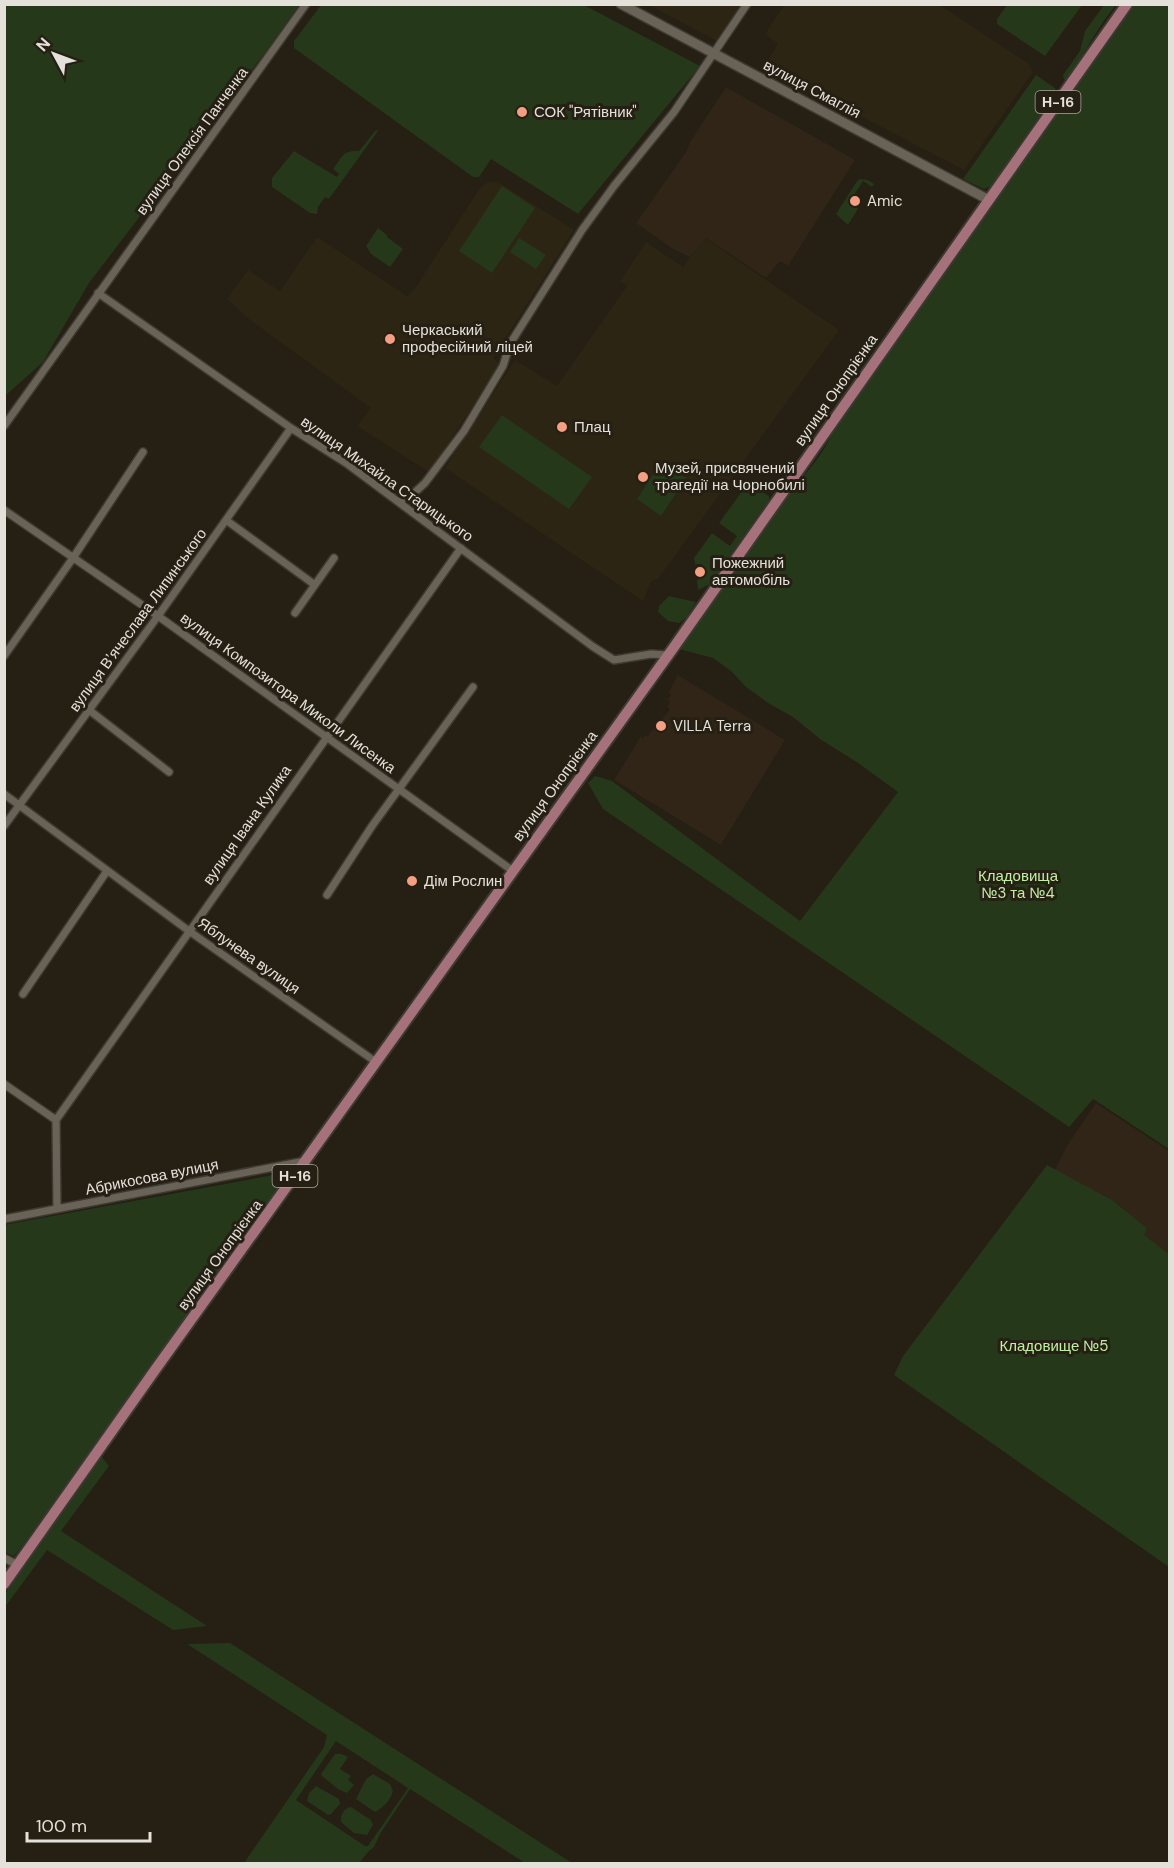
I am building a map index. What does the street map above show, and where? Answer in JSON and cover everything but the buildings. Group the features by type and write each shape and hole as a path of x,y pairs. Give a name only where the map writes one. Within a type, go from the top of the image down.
{"main road":[{"name":"вулиця Онопрієнка","path":"4,1584 668,655 1127,4"}],"street":[{"name":"вулиця Олексія Панченка","path":"4,426 306,4"},
{"name":"вулиця Смаглія","path":"621,4 989,200"},
{"path":"399,501 413,494 425,483 457,441 503,366 510,344 582,230 614,186 675,112 747,4"},
{"name":"вулиця Михайла Старицького","path":"98,292 291,428 346,463 614,660 651,654 668,655"},
{"name":"вулиця Вʼячеслава Липинського","path":"4,826 158,616 291,428"},
{"path":"4,656 73,558 143,452"},
{"name":"вулиця Композитора Миколи Лисенка","path":"4,510 158,616 513,871"},
{"path":"226,519 315,585"},
{"name":"вулиця Івана Кулика","path":"56,1120 461,548"},
{"path":"295,613 334,558"},
{"name":"вулиця Композитора Миколи Лисенка","path":"327,895 367,832 473,687"},
{"path":"89,710 170,772"},
{"name":"Яблунева вулиця","path":"4,794 189,931 376,1062"},
{"path":"23,994 107,871"},
{"path":"4,1084 56,1120 57,1209"},
{"name":"Абрикосова вулиця","path":"4,1219 306,1161"},
{"path":"4,1558 18,1565"}],"shaded area":[{"path":"649,5 742,5 717,41"},
{"path":"784,5 939,5 1028,63 1033,72 964,170 764,66 778,44 765,34"},
{"path":"726,87 855,160 788,266 780,261 766,278 706,238 690,257 673,249 636,223 686,152 690,142"},
{"name":"Черкаський професійний ліцей","path":"488,182 498,182 574,230 493,358 500,365 429,472 357,426 371,408 249,319 227,299 248,270 280,291 317,237 407,296 414,290 480,188"},
{"path":"705,238 839,330 658,579 651,581 643,601 445,468 515,360 557,386 627,286 620,281 646,242 683,267"},
{"path":"678,675 785,740 721,845 614,780 641,736 648,737 670,709 667,706 670,702 667,700 671,695 668,693"},
{"path":"1096,1103 1169,1151 1169,1254 1143,1235 1147,1228 1112,1200 1054,1171 1068,1144"}],"green space":[{"path":"5,4 299,5 89,283 43,362 5,396"},
{"name":"СОК \"Рятівник\"","path":"321,5 584,5 700,66 578,214 491,159 479,177 473,177 294,48 294,41"},
{"path":"1007,5 1082,5 1045,56 997,24 997,19"},
{"path":"1104,5 1116,5 1068,78 1064,80 1063,75 1080,51 1085,31"},
{"name":"Кладовища №3 та №4","path":"1133,5 1169,5 1169,1149 1093,1099 1069,1127 603,809 588,783 595,776 612,781 800,921 898,792 820,739 793,717 768,703 713,658 679,649 795,485 819,456 837,424"},
{"path":"1036,75 1055,88 1055,94 991,186 984,189 963,179"},
{"path":"376,130 378,131 329,199 325,197 318,207 317,214 310,213 272,187 272,178 294,151 337,177 339,174 333,169 341,157 349,152 359,151"},
{"path":"860,179 874,184 872,187 863,181 849,203 858,209 848,225 836,214"},
{"path":"502,186 535,208 492,273 459,251"},
{"path":"378,228 403,249 390,267 371,254 366,246"},
{"path":"519,238 546,255 536,269 510,252"},
{"path":"502,415 592,477 569,509 479,447"},
{"path":"661,462 686,478 661,516 637,499"},
{"path":"748,483 769,496 769,500 710,584 698,590 697,580 703,578 702,564 695,564 694,558 712,533 730,546 737,536 719,523"},
{"path":"669,596 696,602 686,618 679,623 668,621 658,612 659,606"},
{"name":"Кладовище №5","path":"1047,1165 1112,1200 1147,1228 1144,1235 1169,1254 1169,1567 894,1375 903,1356"},
{"path":"273,1175 281,1183 25,1542 14,1556 4,1552 4,1225"},
{"path":"101,1456 109,1466 61,1531 207,1626 173,1630 47,1550 5,1607 5,1594"},
{"path":"230,1643 572,1863 525,1863 410,1789 374,1847 359,1863 244,1863 324,1747 327,1735 187,1644","holes":["336,1741 408,1788 368,1846 296,1800"]},
{"path":"335,1754 348,1757 340,1769 351,1776 348,1780 354,1785 347,1793 338,1789 321,1774"},
{"path":"373,1774 390,1784 393,1791 386,1803 375,1812 356,1799 366,1779"},
{"path":"316,1786 339,1799 340,1804 331,1814 328,1815 307,1801 309,1793"},
{"path":"351,1807 371,1820 373,1825 367,1835 354,1833 341,1822 343,1812"}],"place":[{"name":"СОК \"Рятівник\"","path":"522,112"},
{"name":"Amic","path":"855,201"},
{"name":"Черкаський професійний ліцей","path":"390,339"},
{"name":"Плац","path":"562,427"},
{"name":"Музей, присвячений трагедії на Чорнобилі","path":"643,477"},
{"name":"Пожежний автомобіль","path":"700,572"},
{"name":"VILLA Terra","path":"661,726"},
{"name":"Дім Рослин","path":"412,881"}]}
